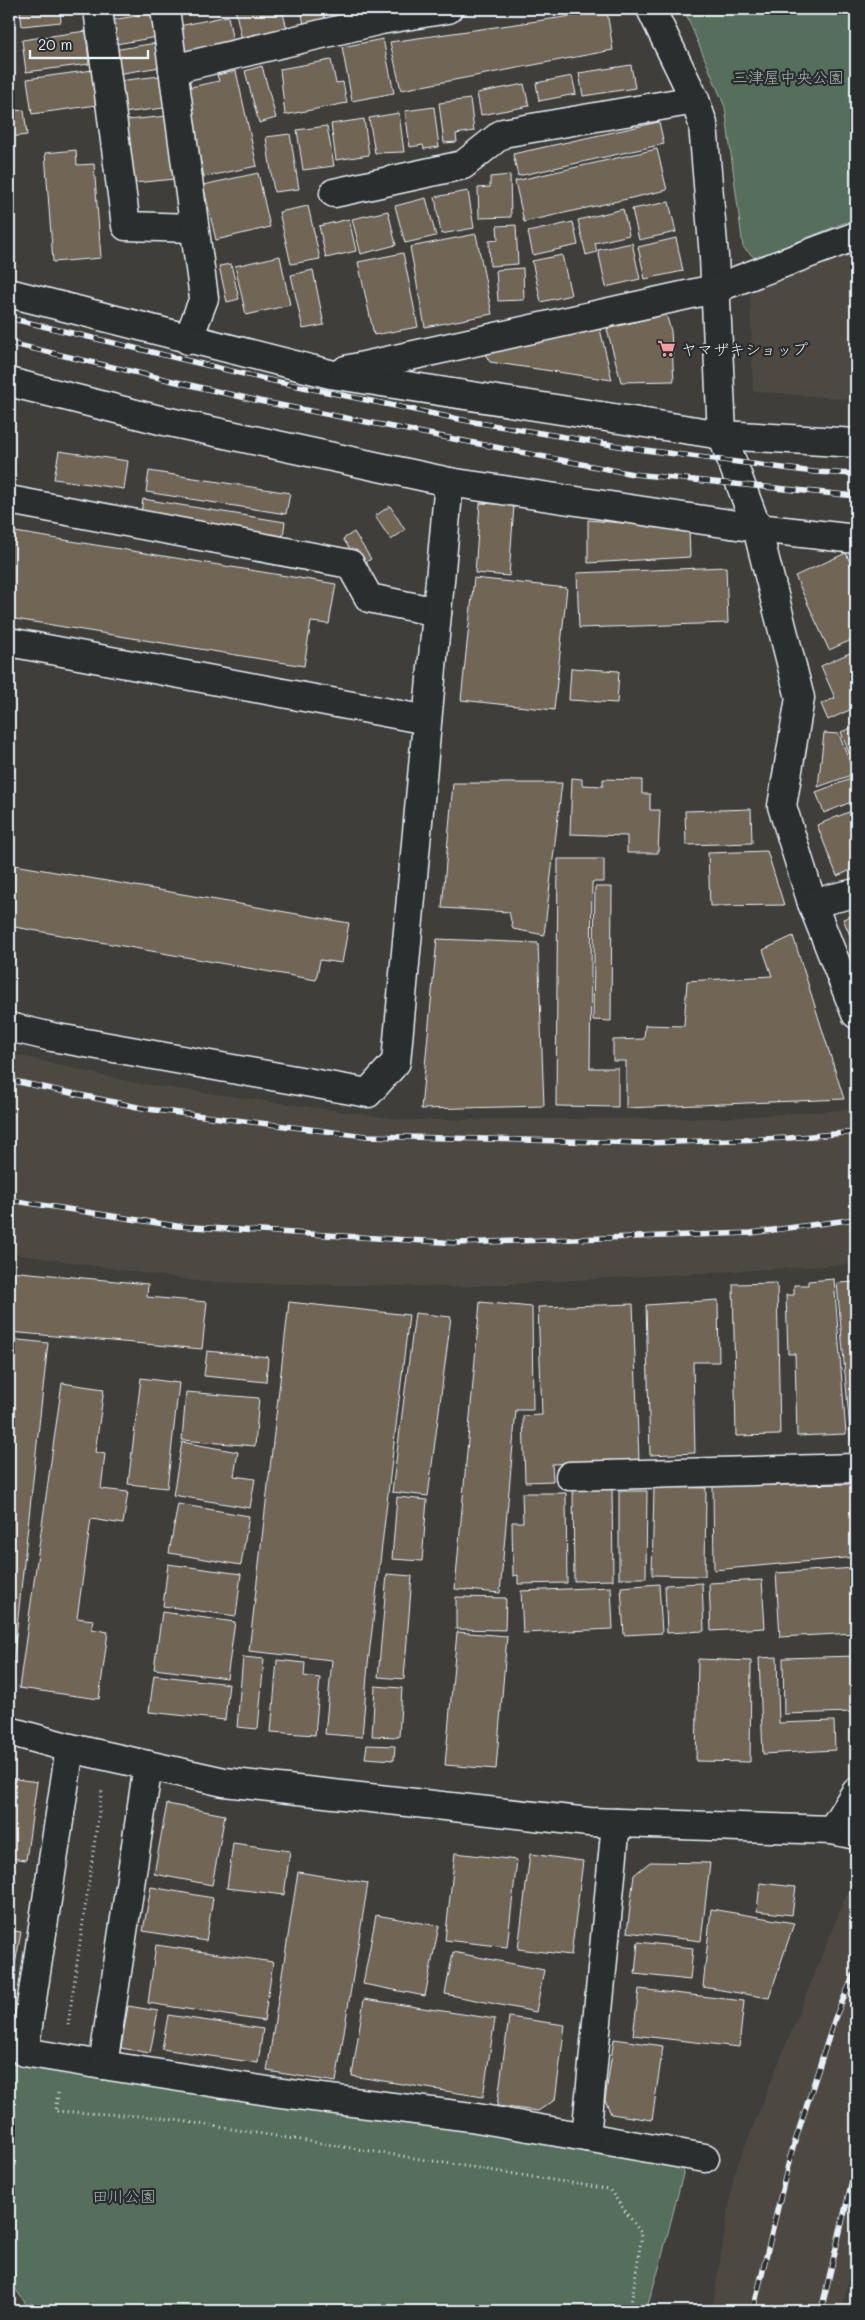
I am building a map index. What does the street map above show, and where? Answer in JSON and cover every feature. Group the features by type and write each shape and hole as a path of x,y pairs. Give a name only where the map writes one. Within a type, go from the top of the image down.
{"street":[{"path":"98,9 126,226 194,228"},
{"path":"165,9 204,298 188,340"},
{"path":"173,69 381,20 448,9"},
{"path":"651,9 695,100 703,124 714,256 722,435 757,528 800,698 782,806 812,903 856,1014"},
{"path":"334,193 463,165 503,133 695,100"},
{"path":"330,374 714,289 856,236"},
{"path":"9,293 188,340 330,374 722,435 856,443"},
{"path":"9,382 160,420 449,482 757,528 856,539"},
{"path":"9,1027 368,1093 396,1062 449,482"},
{"path":"9,500 350,564 369,598 437,612"},
{"path":"9,642 427,720"},
{"path":"812,903 856,892"},
{"path":"570,1476 856,1468"},
{"path":"9,1731 70,1748 224,1782 589,1822 844,1832 856,1792"},
{"path":"70,1748 24,2052 274,2092 471,2117 705,2158"},
{"path":"103,2065 148,1765"},
{"path":"586,2137 616,1823"}],"shaded area":[{"path":"856,250 856,400 753,391 750,291"},
{"path":"9,1053 135,1083 405,1120 725,1118 856,1109 856,1264 456,1287 203,1282 9,1253"},
{"path":"856,1871 856,2238 842,2311 712,2311 734,2174"}],"green space":[{"name":"三津屋中央公園","path":"684,9 856,9 856,218 756,259 743,247 725,107"},
{"name":"田川公園","path":"9,2063 436,2123 685,2166 646,2311 31,2311 9,2280"}],"building":[{"path":"20,9 60,9 61,22 22,26"},
{"path":"110,9 154,9 110,14"},
{"path":"181,9 220,9 182,15"},
{"path":"235,9 282,9 288,33 243,44"},
{"path":"301,9 323,9 325,21 304,25"},
{"path":"330,9 350,9 351,18 332,22"},
{"path":"354,9 375,9 355,16"},
{"path":"607,11 613,50 401,90 390,42"},
{"path":"153,13 157,37 116,44 112,20"},
{"path":"228,16 234,47 185,56 179,26"},
{"path":"86,31 89,64 26,72 22,40"},
{"path":"383,39 394,93 352,101 342,47"},
{"path":"156,43 160,67 117,74 114,50"},
{"path":"331,60 336,83 343,82 347,103 285,115 280,69"},
{"path":"631,65 635,88 583,96 579,73"},
{"path":"262,66 276,118 259,123 245,71"},
{"path":"93,70 97,105 32,114 27,79"},
{"path":"236,71 257,166 204,177 186,88 219,81 217,75"},
{"path":"160,76 164,108 122,113 118,81"},
{"path":"572,76 576,94 539,101 536,83"},
{"path":"524,84 529,106 481,115 477,93"},
{"path":"9,89 11,111 24,110 27,135 9,137"},
{"path":"470,99 474,131 456,134 457,142 444,143 439,103"},
{"path":"434,107 439,147 424,149 423,145 410,147 405,111"},
{"path":"399,113 404,152 375,153 369,118"},
{"path":"168,116 175,179 134,183 127,120"},
{"path":"364,119 369,155 336,160 331,124"},
{"path":"659,122 664,144 518,176 513,154"},
{"path":"327,126 334,166 303,170 297,130"},
{"path":"290,134 299,189 274,192 266,137"},
{"path":"657,149 667,190 524,222 515,181"},
{"path":"76,150 77,165 94,164 101,258 53,262 45,153"},
{"path":"258,173 270,227 216,240 203,185"},
{"path":"510,175 511,217 479,218 478,188 490,187 490,177"},
{"path":"468,191 474,228 441,234 435,197"},
{"path":"426,198 436,236 405,243 395,206"},
{"path":"669,202 676,232 639,240 632,209"},
{"path":"308,206 320,259 291,264 279,212"},
{"path":"623,209 629,235 595,243 597,252 586,255 578,220"},
{"path":"388,211 396,245 361,254 352,219"},
{"path":"349,219 356,251 326,258 319,226"},
{"path":"573,222 578,245 533,255 528,232"},
{"path":"516,225 518,264 490,266 489,241 498,240 497,226"},
{"path":"476,234 492,314 425,327 410,247"},
{"path":"676,238 683,271 645,279 638,247"},
{"path":"632,243 640,279 606,287 598,250"},
{"path":"403,253 418,327 374,335 358,262"},
{"path":"562,255 571,295 541,302 532,261"},
{"path":"280,256 290,305 246,315 235,266"},
{"path":"231,264 239,299 227,302 219,266"},
{"path":"523,268 524,300 498,301 496,270"},
{"path":"313,270 324,325 303,329 291,275"},
{"path":"666,314 671,331 674,381 621,382 607,329"},
{"path":"600,329 612,380 490,362 485,354"},
{"path":"59,451 128,461 124,489 54,479"},
{"path":"149,471 290,493 286,514 146,492"},
{"path":"143,499 285,522 283,536 141,513"},
{"path":"480,503 514,505 509,576 475,573"},
{"path":"390,506 405,530 391,540 375,516"},
{"path":"588,520 689,529 690,557 588,563"},
{"path":"9,531 336,584 329,624 311,622 304,666 9,618"},
{"path":"354,532 371,559 361,565 343,539"},
{"path":"846,553 856,576 856,638 829,650 795,576"},
{"path":"726,567 728,623 579,628 577,573"},
{"path":"474,578 567,588 554,710 461,700"},
{"path":"856,650 856,707 828,720 821,704 835,698 821,666"},
{"path":"571,668 619,671 617,703 569,700"},
{"path":"856,726 856,771 841,732"},
{"path":"824,733 839,734 854,774 818,787"},
{"path":"856,777 856,800 824,813 816,792"},
{"path":"572,778 582,779 582,785 603,786 603,779 642,780 642,794 650,794 650,810 660,810 658,853 627,853 627,836 570,834"},
{"path":"453,783 562,783 544,935 513,929 509,912 442,908"},
{"path":"751,809 752,843 686,845 685,811"},
{"path":"856,809 856,868 837,876 817,825"},
{"path":"767,851 784,905 710,906 708,853"},
{"path":"558,859 604,859 604,882 592,882 590,1068 618,1068 618,1107 556,1106"},
{"path":"9,864 349,923 342,963 320,960 316,980 9,926"},
{"path":"595,887 612,887 611,1021 593,1020"},
{"path":"856,914 856,949 843,919"},
{"path":"793,936 844,1099 626,1108 626,1061 613,1061 613,1040 644,1039 645,1025 684,1026 687,981 772,976 763,950"},
{"path":"437,939 538,943 544,1106 421,1109"},
{"path":"9,1271 148,1284 147,1297 207,1302 202,1349 9,1332"},
{"path":"834,1279 846,1434 797,1436 795,1354 788,1354 786,1295 794,1295 794,1285 808,1285 808,1281"},
{"path":"856,1282 856,1442 851,1442 837,1283"},
{"path":"777,1283 780,1435 736,1436 733,1284"},
{"path":"718,1300 719,1362 693,1362 695,1453 650,1455 646,1305"},
{"path":"289,1302 409,1315 368,1664 362,1737 325,1734 332,1660 249,1651"},
{"path":"480,1302 532,1307 533,1410 516,1410 500,1593 455,1589"},
{"path":"633,1304 639,1461 552,1464 553,1481 525,1482 523,1416 542,1415 538,1307"},
{"path":"415,1313 451,1317 428,1496 392,1492"},
{"path":"9,1339 48,1343 13,1663 9,1663"},
{"path":"207,1351 268,1357 266,1382 204,1376"},
{"path":"141,1378 179,1383 167,1488 128,1484"},
{"path":"62,1383 104,1389 95,1452 105,1454 101,1489 128,1492 123,1524 91,1519 77,1618 94,1620 92,1629 108,1632 99,1699 19,1688"},
{"path":"186,1392 259,1398 255,1446 182,1440"},
{"path":"182,1442 238,1452 234,1476 255,1479 250,1508 173,1495"},
{"path":"856,1484 856,1557 714,1570 713,1486"},
{"path":"573,1487 612,1487 613,1580 574,1581"},
{"path":"654,1487 706,1488 705,1576 652,1575"},
{"path":"619,1491 647,1491 646,1578 619,1578"},
{"path":"522,1493 566,1493 567,1583 518,1584 518,1575 513,1576 512,1522 523,1522"},
{"path":"397,1497 427,1500 422,1561 392,1559"},
{"path":"178,1504 249,1516 241,1565 169,1553"},
{"path":"168,1564 241,1574 236,1616 163,1606"},
{"path":"856,1568 856,1633 780,1637 776,1573"},
{"path":"387,1574 412,1576 404,1679 378,1677"},
{"path":"762,1580 765,1628 711,1631 709,1583"},
{"path":"702,1583 704,1631 667,1633 665,1585"},
{"path":"659,1584 662,1633 624,1635 621,1587"},
{"path":"611,1587 613,1629 523,1633 521,1591"},
{"path":"456,1597 506,1598 505,1630 456,1629"},
{"path":"162,1612 235,1622 227,1678 154,1669"},
{"path":"457,1632 507,1636 496,1769 445,1765"},
{"path":"856,1656 855,1712 784,1714 783,1658"},
{"path":"243,1657 264,1659 258,1729 237,1727"},
{"path":"777,1657 779,1723 834,1721 835,1750 763,1754 759,1658"},
{"path":"698,1659 751,1661 750,1762 696,1761"},
{"path":"277,1660 305,1663 304,1676 320,1678 315,1735 271,1732"},
{"path":"154,1675 229,1684 225,1720 149,1712"},
{"path":"375,1686 402,1688 399,1737 372,1736"},
{"path":"367,1745 395,1746 394,1760 365,1758"},
{"path":"9,1778 37,1782 26,1860 9,1858"},
{"path":"167,1804 225,1815 212,1885 154,1874"},
{"path":"233,1843 290,1851 284,1895 227,1888"},
{"path":"455,1853 517,1860 507,1947 445,1940"},
{"path":"530,1854 583,1861 571,1955 518,1949"},
{"path":"650,1862 710,1863 701,1941 627,1932 634,1875"},
{"path":"298,1872 368,1883 336,2082 267,2071"},
{"path":"760,1883 796,1887 792,1915 757,1911"},
{"path":"151,1887 213,1898 206,1941 143,1931"},
{"path":"711,1909 794,1923 769,1998 703,1987"},
{"path":"376,1915 439,1926 425,1996 363,1984"},
{"path":"9,1930 21,1932 12,1981 9,1981"},
{"path":"638,1942 693,1948 690,1980 635,1974"},
{"path":"156,1945 273,1962 264,2021 148,2003"},
{"path":"453,1952 544,1970 536,2012 445,1994"},
{"path":"639,1989 744,2001 739,2047 633,2035"},
{"path":"364,1999 495,2019 483,2097 352,2076"},
{"path":"128,2006 158,2011 150,2053 121,2048"},
{"path":"168,2015 263,2029 258,2063 162,2049"},
{"path":"509,2017 565,2025 555,2100 538,2111 497,2106"},
{"path":"614,2039 663,2046 652,2120 611,2114 605,2100"}],"railway":[{"path":"9,318 269,380 468,421 637,449 814,472 856,474"},
{"path":"9,343 259,401 633,474 856,496"},
{"path":"9,1080 147,1109 366,1136 646,1143 789,1138 856,1132"},
{"path":"9,1200 177,1226 458,1243 751,1233 856,1219"},
{"path":"753,2311 790,2157 835,2018 856,1970"},
{"path":"821,2311 856,2164"}],"place":[{"name":"ヤマザキショップ","path":"667,349"}]}
